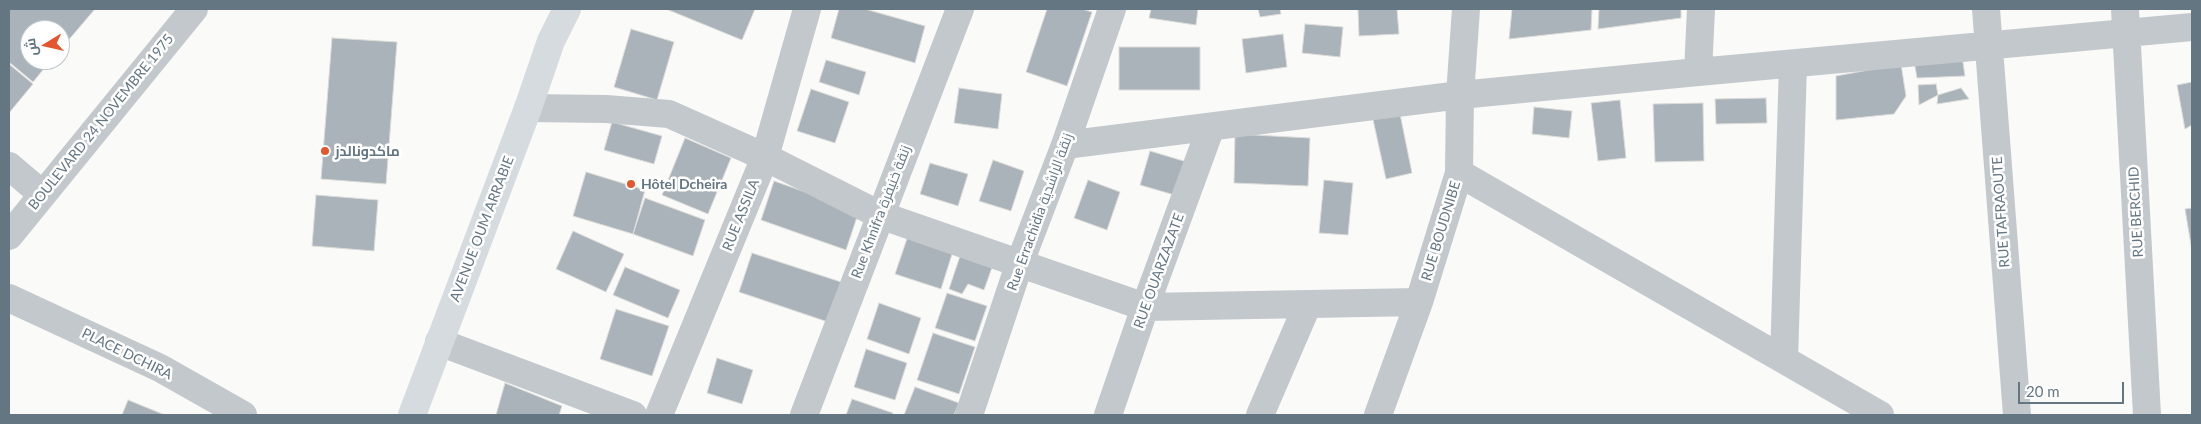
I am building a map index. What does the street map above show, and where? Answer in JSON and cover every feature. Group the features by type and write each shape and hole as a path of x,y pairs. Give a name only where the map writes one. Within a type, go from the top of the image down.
{"street":[{"name":"BOULEVARD 24 NOVEMBRE 1975","path":"9,236 194,9"},
{"name":"AVENUE OUM ARRABIE","path":"548,9 550,42"},
{"name":"AVENUE OUM ARRABIE","path":"412,415 528,108 550,42 567,9"},
{"name":"RUE ASSILA","path":"659,415 764,157 807,9"},
{"name":"Rue Khnifra زنقة خنيفرة","path":"804,415 960,9"},
{"name":"Rue Errachidia زنقة الراشدية","path":"969,415 1020,265 1065,145 1112,9"},
{"name":"RUE BOUDNIBE","path":"1378,415 1419,302 1459,173 1460,95 1466,9"},
{"path":"1698,72 1701,9"},
{"name":"RUE TAFRAOUTE","path":"1986,9 2017,415"},
{"path":"1065,145 1460,95 1988,45 2126,21 2192,27"},
{"name":"RUE BERCHID","path":"2126,21 2147,415"},
{"path":"1784,360 1793,64"},
{"path":"528,108 606,109 669,114 764,157 880,215 1145,308 1307,306 1419,302"},
{"name":"RUE OUARZAZATE","path":"1108,415 1211,127"},
{"path":"9,166 42,194"},
{"path":"1459,173 1880,415"},
{"name":"PLACE DCHIRA","path":"9,298 160,368 243,415"},
{"path":"1260,415 1307,306"},
{"path":"439,342 633,415"}],"building":[{"path":"9,9 95,9 70,38 70,20 20,20 20,70 43,70 33,82 9,62"},
{"path":"666,9 755,9 742,40"},
{"path":"839,9 865,9 925,26 915,63 831,38"},
{"path":"1047,9 1082,9 1092,12 1067,86 1026,72"},
{"path":"1151,9 1198,9 1196,25 1149,18"},
{"path":"1258,9 1280,9 1281,14 1260,17"},
{"path":"1358,9 1397,9 1399,34 1359,36"},
{"path":"1512,9 1592,9 1591,30 1509,39"},
{"path":"1599,9 1681,9 1681,18 1598,29"},
{"path":"1305,24 1343,27 1340,57 1302,53"},
{"path":"631,29 674,42 657,100 614,87"},
{"path":"1283,34 1287,67 1246,73 1242,39"},
{"path":"332,38 397,42 386,184 321,179"},
{"path":"1119,47 1200,47 1200,90 1119,90"},
{"path":"1962,56 1965,76 1917,78 1914,61"},
{"path":"826,60 866,72 859,95 819,82"},
{"path":"9,64 33,84 9,113"},
{"path":"1901,64 1906,96 1894,114 1836,120 1836,76"},
{"path":"2192,82 2192,125 2185,129 2177,85"},
{"path":"1936,84 1938,95 1919,105 1918,85"},
{"path":"959,88 1002,94 998,129 954,123"},
{"path":"1961,88 1969,99 1937,104 1938,95"},
{"path":"811,89 849,102 835,143 797,131"},
{"path":"1766,98 1767,123 1716,124 1715,99"},
{"path":"1620,100 1626,158 1598,161 1591,103"},
{"path":"1703,103 1704,161 1655,162 1653,104"},
{"path":"1534,107 1572,111 1569,138 1532,134"},
{"path":"1399,109 1412,173 1386,179 1372,115"},
{"path":"612,122 662,136 654,164 604,150"},
{"path":"1235,134 1310,138 1308,186 1234,183"},
{"path":"685,138 731,158 708,214 662,195"},
{"path":"1150,151 1187,162 1178,196 1140,185"},
{"path":"993,160 1024,171 1011,211 979,201"},
{"path":"930,163 968,174 958,206 920,194"},
{"path":"586,172 645,190 633,234 573,216"},
{"path":"1088,180 1120,192 1107,230 1074,218"},
{"path":"1324,180 1353,183 1348,235 1319,233"},
{"path":"774,181 859,211 846,250 761,220"},
{"path":"316,195 378,200 374,251 312,246"},
{"path":"645,198 705,220 693,256 633,234"},
{"path":"2192,208 2192,251 2185,209"},
{"path":"915,215 960,229 941,289 895,274"},
{"path":"573,231 624,254 606,292 556,269"},
{"path":"963,247 995,259 984,290 968,284 962,294 949,289"},
{"path":"752,253 841,282 828,322 739,292"},
{"path":"625,267 680,290 668,318 613,295"},
{"path":"947,293 987,306 975,341 935,328"},
{"path":"879,303 921,318 909,354 867,339"},
{"path":"616,309 669,326 652,376 600,359"},
{"path":"933,333 975,347 959,394 917,380"},
{"path":"866,349 907,363 895,400 854,387"},
{"path":"717,358 753,370 742,404 707,393"},
{"path":"505,383 562,406 559,415 496,415"},
{"path":"915,387 959,403 954,415 904,415"},
{"path":"852,399 893,413 892,415 846,415"},
{"path":"128,400 165,415 122,415"}],"place":[{"name":"ماكدونالدز","path":"325,151"},
{"name":"Hôtel Dcheira","path":"631,184"}]}
